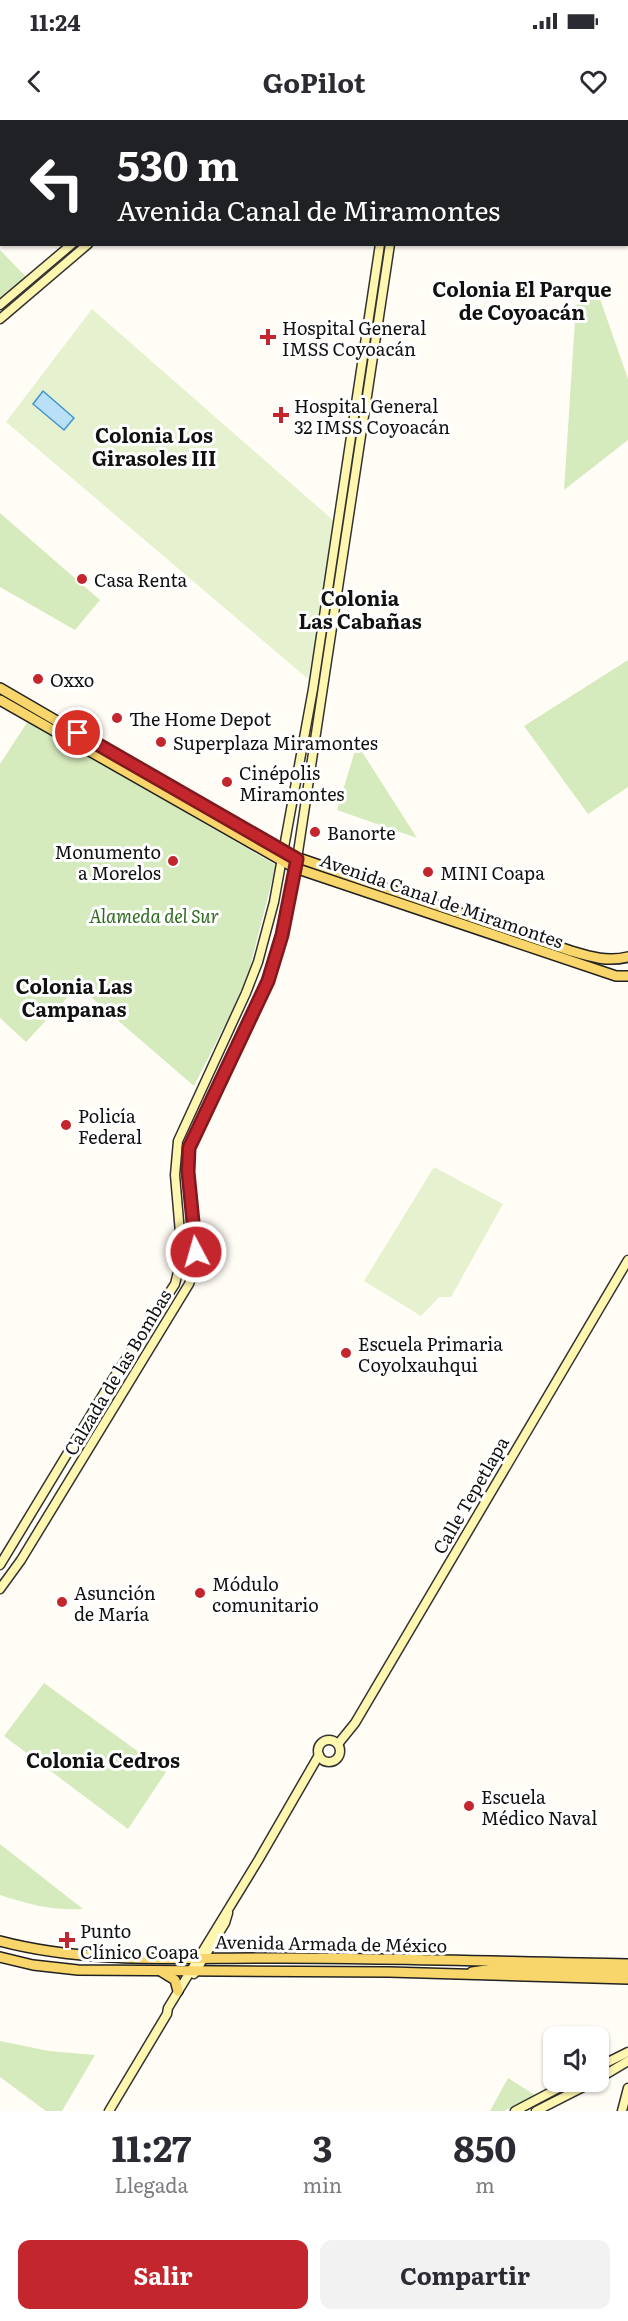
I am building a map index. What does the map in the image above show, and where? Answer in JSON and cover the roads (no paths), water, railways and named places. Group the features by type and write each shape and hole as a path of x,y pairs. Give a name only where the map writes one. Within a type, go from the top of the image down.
{"main road":[{"path":"0,305 70,246"},
{"path":"0,319 86,246"},
{"name":"Calzada de las Bombas","path":"0,1565 107,1388 175,1284 182,1256 175,1175 178,1141 246,993 262,947 283,857 338,529 381,246"},
{"name":"Calzada de las Bombas","path":"0,1589 21,1560 189,1284 196,1252 188,1172 189,1148 254,1012 278,951 296,863 390,246"},
{"name":"Avenida Canal de Miramontes","path":"0,688 283,857"},
{"name":"Avenida Canal de Miramontes","path":"0,700 296,863 616,976 628,976"},
{"path":"304,732 309,736 314,748"},
{"name":"Avenida Canal de Miramontes","path":"296,863 597,959 623,958"},
{"path":"262,947 278,951"},
{"path":"623,958 628,976"},
{"name":"Calle Tepetlapa","path":"338,1744 355,1723 628,1260"},
{"path":"109,2111 178,1991 201,1958 220,1919 228,1911 312,1769 319,1755 319,1747 324,1741 333,1740 338,1744 341,1750 339,1757 333,1762 326,1762 312,1769"},
{"path":"319,1755 326,1762"},
{"name":"Avenida Armada de México","path":"0,1941 62,1954 628,1964"},
{"name":"Avenida Armada de México","path":"0,1957 55,1968 467,1974 628,1980"},
{"path":"467,1974 501,1968 628,1972"},
{"path":"160,1971 175,1980 178,1991"},
{"path":"166,2014 172,2010 192,1971"},
{"path":"609,2062 628,2052"},
{"path":"609,2072 628,2061"},
{"path":"622,2111 628,2088"},
{"path":"515,2111 551,2092"},
{"path":"536,2111 573,2092"}],"water":[{"path":"43,391 74,418 64,430 33,404"}],"place":[{"name":"Hospital General IMSS Coyoacán","path":"268,337"},
{"name":"Hospital General 32 IMSS Coyoacán","path":"281,415"},
{"name":"Casa Renta","path":"82,579"},
{"name":"Oxxo","path":"38,679"},
{"name":"The Home Depot","path":"117,718"},
{"name":"Superplaza Miramontes","path":"161,742"},
{"name":"Cinépolis Miramontes","path":"227,782"},
{"name":"Banorte","path":"315,832"},
{"name":"Monumento a Morelos","path":"173,861"},
{"name":"MINI Coapa","path":"428,872"},
{"name":"Policía Federal","path":"66,1125"},
{"name":"Escuela Primaria Coyolxauhqui","path":"346,1353"},
{"name":"Módulo comunitario","path":"200,1593"},
{"name":"Asunción de María","path":"62,1602"},
{"name":"Escuela Médico Naval","path":"469,1806"},
{"name":"Punto Clínico Coapa","path":"67,1940"}],"district":[{"name":"Colonia El Parque de Coyoacán","path":"522,300"},
{"name":"Colonia Los Girasoles III","path":"154,446"},
{"name":"Colonia Las Cabañas","path":"360,608"},
{"name":"Colonia Las Campanas","path":"74,996"},
{"name":"Colonia Cedros","path":"103,1759"}],"park label":[{"name":"Alameda del Sur","path":"154,915"}]}
